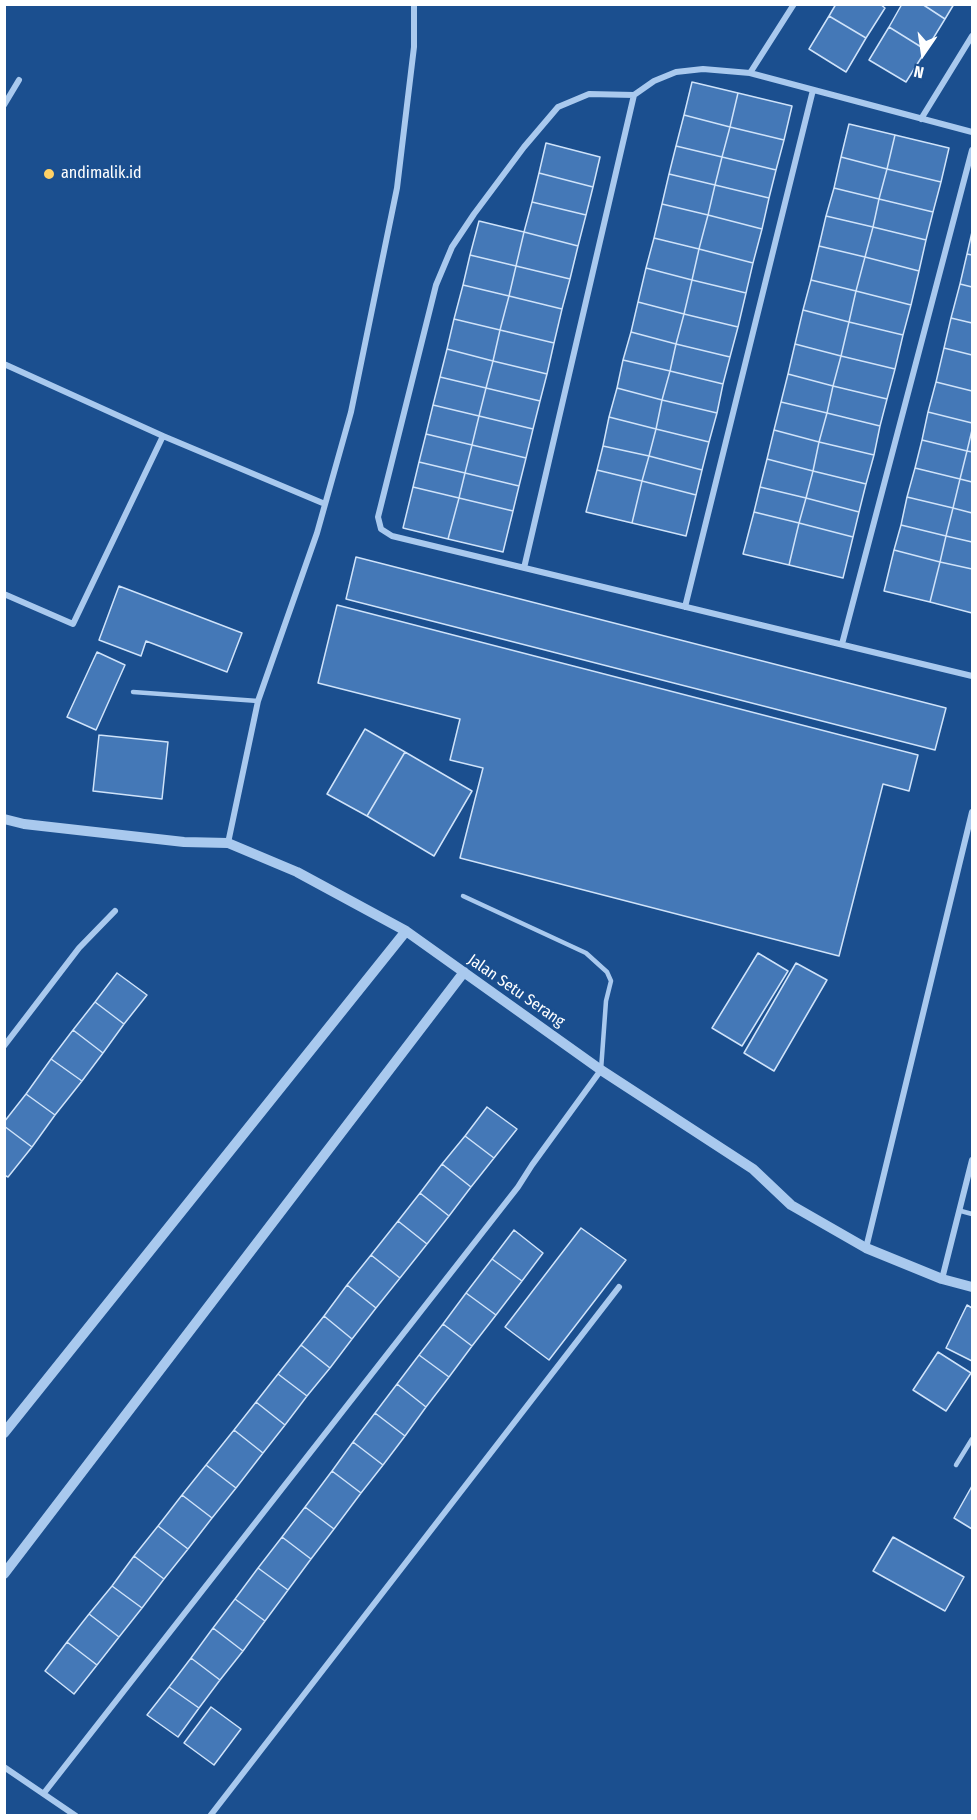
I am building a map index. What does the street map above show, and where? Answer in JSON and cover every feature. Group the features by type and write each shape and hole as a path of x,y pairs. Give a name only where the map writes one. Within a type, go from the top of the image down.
{"street":[{"path":"228,843 258,701 317,533 351,412 398,188 414,47 414,4"},
{"path":"750,73 794,4"},
{"path":"921,119 972,36"},
{"path":"972,132 750,73 703,69 676,72 654,81 634,95 589,94 558,107 524,147 452,247 436,285 378,517 381,528 392,536 972,676"},
{"path":"4,105 19,80"},
{"path":"685,607 813,90"},
{"path":"524,568 634,95"},
{"path":"842,644 972,150"},
{"path":"4,364 163,436 325,504"},
{"path":"4,594 73,624 163,436"},
{"path":"866,1248 972,812"},
{"name":"Jalan Setu Serang","path":"4,819 24,824 184,842 228,843 297,872 406,931 601,1070 753,1169 791,1205 866,1248 942,1278 972,1287"},
{"path":"4,1046 79,948 115,911"},
{"path":"4,1432 406,931"},
{"path":"4,1574 464,972"},
{"path":"44,1793 518,1187 601,1070"},
{"path":"942,1278 961,1211 972,1160"},
{"path":"210,1815 619,1287"},
{"path":"4,1767 76,1815"}],"lane":[{"path":"133,692 258,701"},
{"path":"463,896 586,952 607,972 611,981 606,1001 601,1070"},
{"path":"961,1211 972,1214"},
{"path":"956,1466 972,1439"}],"building":[{"path":"836,4 880,4 885,8 866,38 829,16"},
{"path":"902,4 922,4 945,19 926,50 889,27"},
{"path":"922,4 954,4 945,19"},
{"path":"829,16 866,38 846,72 809,49"},
{"path":"889,27 926,50 906,82 869,60"},
{"path":"692,82 738,93 730,127 684,115"},
{"path":"738,93 792,106 784,140 730,127"},
{"path":"684,115 730,127 722,157 676,146"},
{"path":"849,124 895,135 887,169 841,157"},
{"path":"730,127 784,140 776,170 722,157"},
{"path":"895,135 949,148 941,182 887,169"},
{"path":"546,143 600,157 593,187 539,173"},
{"path":"676,146 722,157 715,185 669,174"},
{"path":"722,157 776,170 769,198 715,185"},
{"path":"841,157 887,169 879,199 834,188"},
{"path":"887,169 941,182 933,212 879,199"},
{"path":"539,173 593,187 586,215 532,202"},
{"path":"669,174 715,185 708,215 662,204"},
{"path":"715,185 769,198 762,229 708,215"},
{"path":"834,188 879,199 873,227 826,216"},
{"path":"879,199 933,212 926,240 873,227"},
{"path":"532,202 586,215 578,246 524,232"},
{"path":"662,204 708,215 699,249 654,238"},
{"path":"708,215 762,229 753,263 699,249"},
{"path":"826,216 873,227 865,257 819,246"},
{"path":"479,221 524,232 516,266 470,255"},
{"path":"873,227 926,240 919,271 865,257"},
{"path":"524,232 578,246 570,279 516,266"},
{"path":"972,232 972,255 967,254"},
{"path":"654,238 699,249 692,280 646,268"},
{"path":"819,246 865,257 856,291 811,280"},
{"path":"699,249 753,263 746,293 692,280"},
{"path":"967,254 972,255 972,287 960,284"},
{"path":"470,255 516,266 509,296 463,285"},
{"path":"865,257 919,271 911,305 856,291"},
{"path":"516,266 570,279 562,309 509,296"},
{"path":"646,268 692,280 684,314 638,302"},
{"path":"692,280 746,293 738,327 684,314"},
{"path":"811,280 856,291 849,322 803,310"},
{"path":"960,284 972,287 972,323 951,318"},
{"path":"463,285 509,296 500,330 454,319"},
{"path":"856,291 911,305 903,335 849,322"},
{"path":"509,296 562,309 554,343 500,330"},
{"path":"638,302 684,314 676,344 631,332"},
{"path":"803,310 849,322 841,356 795,344"},
{"path":"684,314 738,327 730,357 676,344"},
{"path":"951,318 972,323 972,355 944,348"},
{"path":"454,319 500,330 493,361 447,349"},
{"path":"849,322 903,335 895,369 841,356"},
{"path":"500,330 554,343 547,374 493,361"},
{"path":"631,332 676,344 670,371 623,360"},
{"path":"676,344 730,357 723,384 670,371"},
{"path":"795,344 841,356 833,386 788,374"},
{"path":"944,348 972,355 972,391 936,382"},
{"path":"447,349 493,361 486,388 440,377"},
{"path":"841,356 895,369 887,399 833,386"},
{"path":"623,360 670,371 662,400 617,388"},
{"path":"493,361 547,374 540,401 486,388"},
{"path":"670,371 723,384 717,413 662,400"},
{"path":"788,374 833,386 827,413 781,402"},
{"path":"440,377 486,388 479,416 433,405"},
{"path":"936,382 972,391 972,423 928,412"},
{"path":"833,386 887,399 880,426 827,413"},
{"path":"486,388 540,401 533,429 479,416"},
{"path":"617,388 662,400 656,429 609,417"},
{"path":"662,400 717,413 709,442 656,429"},
{"path":"781,402 827,413 819,442 774,430"},
{"path":"433,405 479,416 472,445 426,434"},
{"path":"928,412 972,423 967,451 922,440"},
{"path":"827,413 880,426 874,455 819,442"},
{"path":"479,416 533,429 526,458 472,445"},
{"path":"609,417 656,429 649,456 603,446"},
{"path":"656,429 709,442 702,470 649,456"},
{"path":"774,430 819,442 813,471 767,459"},
{"path":"972,430 972,452 967,451"},
{"path":"426,434 472,445 465,473 419,462"},
{"path":"922,440 967,451 960,479 915,468"},
{"path":"819,442 874,455 866,484 813,471"},
{"path":"472,445 526,458 519,486 465,473"},
{"path":"603,446 649,456 642,481 597,470"},
{"path":"967,451 972,452 972,482 960,479"},
{"path":"649,456 702,470 696,495 642,481"},
{"path":"767,459 813,471 806,498 760,487"},
{"path":"419,462 465,473 459,498 413,487"},
{"path":"915,468 960,479 953,508 907,497"},
{"path":"597,470 642,481 632,523 586,512"},
{"path":"813,471 866,484 859,512 806,498"},
{"path":"465,473 519,486 513,511 459,498"},
{"path":"960,479 972,482 972,513 953,508"},
{"path":"642,481 696,495 686,536 632,523"},
{"path":"413,487 459,498 448,539 403,528"},
{"path":"760,487 806,498 799,523 754,512"},
{"path":"907,497 953,508 946,536 901,525"},
{"path":"459,498 513,511 503,552 448,539"},
{"path":"806,498 859,512 853,537 799,523"},
{"path":"953,508 972,513 972,542 946,536"},
{"path":"754,512 799,523 789,565 743,554"},
{"path":"799,523 853,537 843,578 789,565"},
{"path":"901,525 946,536 940,562 894,550"},
{"path":"946,536 972,542 972,569 940,562"},
{"path":"894,550 940,562 930,602 884,591"},
{"path":"356,557 946,708 935,750 346,599"},
{"path":"940,562 972,569 972,613 930,602"},
{"path":"119,586 242,633 227,672 146,641 141,656 99,640"},
{"path":"337,605 918,755 909,791 883,784 839,956 460,858 483,768 450,760 460,719 318,683"},
{"path":"97,652 125,665 96,730 67,717"},
{"path":"365,729 405,752 367,816 327,794"},
{"path":"99,735 168,742 162,799 93,791"},
{"path":"405,752 472,791 434,856 367,816"},
{"path":"758,953 788,971 742,1046 712,1028"},
{"path":"796,963 827,980 774,1071 744,1053"},
{"path":"117,973 147,995 124,1024 95,1002"},
{"path":"95,1002 124,1024 103,1053 73,1030"},
{"path":"73,1030 103,1053 82,1081 51,1059"},
{"path":"51,1059 82,1081 55,1115 26,1094"},
{"path":"26,1094 55,1115 32,1147 4,1126 4,1122"},
{"path":"487,1107 517,1129 494,1158 465,1136"},
{"path":"4,1126 32,1147 8,1177 4,1175"},
{"path":"465,1136 494,1158 471,1187 442,1164"},
{"path":"442,1164 471,1187 449,1216 420,1193"},
{"path":"420,1193 449,1216 427,1244 398,1221"},
{"path":"398,1221 427,1244 400,1278 371,1255"},
{"path":"581,1228 626,1260 549,1360 505,1327"},
{"path":"514,1230 543,1253 522,1281 492,1259"},
{"path":"371,1255 400,1278 376,1308 347,1285"},
{"path":"492,1259 522,1281 496,1315 466,1293"},
{"path":"347,1285 376,1308 352,1339 324,1316"},
{"path":"466,1293 496,1315 472,1346 443,1324"},
{"path":"967,1305 972,1308 972,1361 946,1348"},
{"path":"324,1316 352,1339 330,1368 301,1345"},
{"path":"443,1324 472,1346 449,1377 419,1355"},
{"path":"301,1345 330,1368 307,1396 278,1374"},
{"path":"938,1352 971,1373 946,1411 913,1390"},
{"path":"419,1355 449,1377 426,1407 397,1384"},
{"path":"278,1374 307,1396 285,1425 256,1402"},
{"path":"397,1384 426,1407 405,1436 375,1413"},
{"path":"256,1402 285,1425 263,1453 234,1430"},
{"path":"375,1413 405,1436 383,1465 353,1442"},
{"path":"234,1430 263,1453 236,1488 206,1465"},
{"path":"353,1442 383,1465 361,1493 332,1471"},
{"path":"206,1465 236,1488 212,1518 182,1495"},
{"path":"332,1471 361,1493 334,1529 305,1507"},
{"path":"972,1486 972,1529 954,1518"},
{"path":"182,1495 212,1518 188,1549 158,1526"},
{"path":"305,1507 334,1529 311,1559 282,1537"},
{"path":"158,1526 188,1549 164,1579 134,1556"},
{"path":"282,1537 311,1559 288,1590 258,1568"},
{"path":"893,1537 964,1577 945,1611 873,1571"},
{"path":"134,1556 164,1579 142,1608 112,1586"},
{"path":"258,1568 288,1590 265,1621 235,1599"},
{"path":"112,1586 142,1608 119,1637 89,1614"},
{"path":"235,1599 265,1621 243,1651 213,1628"},
{"path":"89,1614 119,1637 97,1665 67,1642"},
{"path":"213,1628 243,1651 220,1680 191,1658"},
{"path":"67,1642 97,1665 74,1694 45,1671"},
{"path":"191,1658 220,1680 199,1708 169,1687"},
{"path":"169,1687 199,1708 178,1737 147,1715"},
{"path":"211,1707 241,1729 214,1765 184,1743"}],"place":[{"name":"andimalik.id","path":"49,174"}]}
